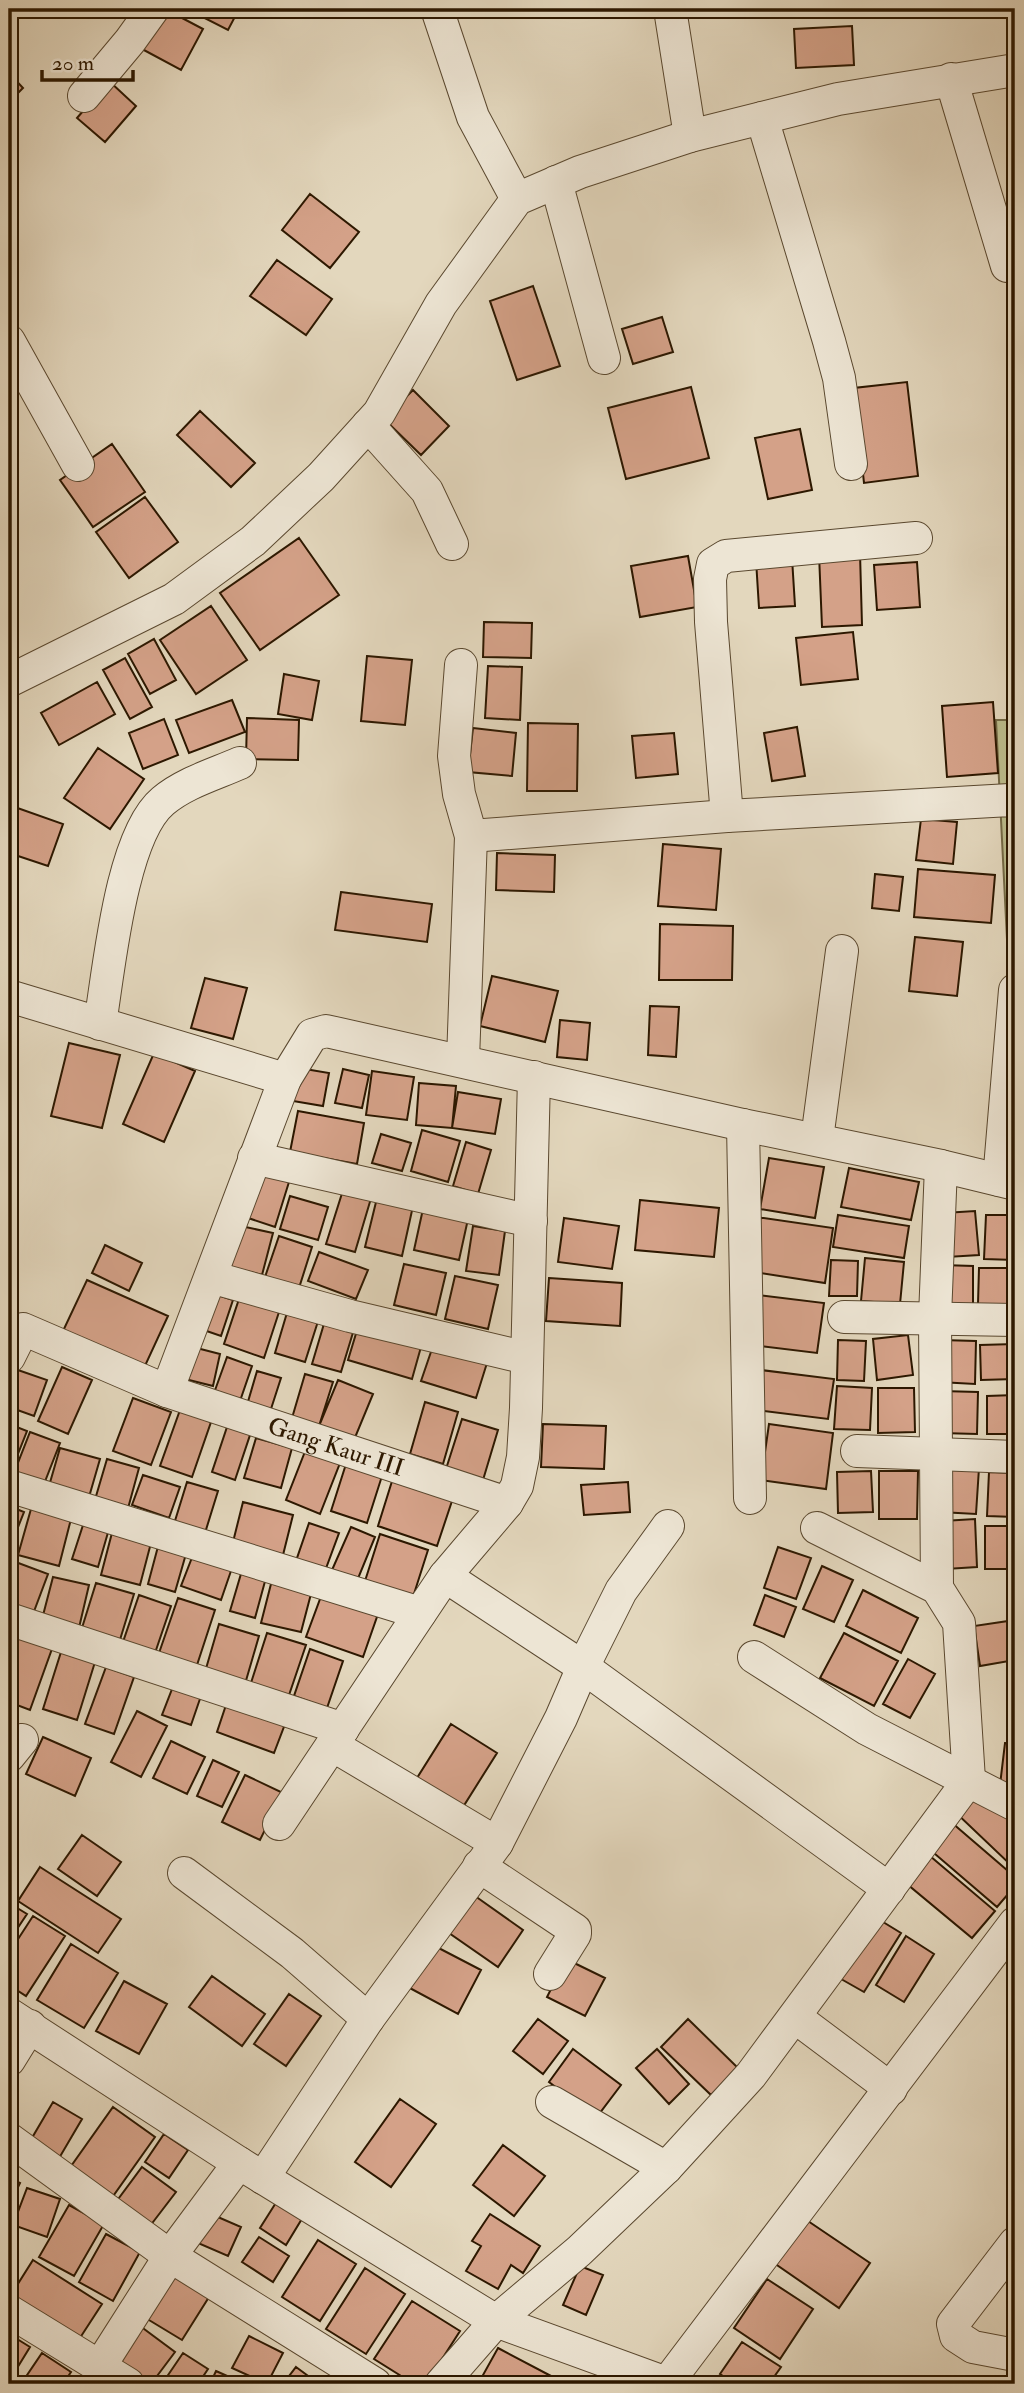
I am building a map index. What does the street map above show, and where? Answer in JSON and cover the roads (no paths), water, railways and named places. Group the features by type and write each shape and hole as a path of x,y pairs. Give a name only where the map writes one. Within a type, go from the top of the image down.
{"street":[{"path":"84,96 153,9"},
{"path":"437,9 473,117 517,199"},
{"path":"670,9 690,136"},
{"path":"9,681 174,599 253,541 321,477 379,413 441,304 517,199 580,172 690,136 838,99 1015,70"},
{"path":"951,79 1007,266"},
{"path":"762,118 839,378 851,464"},
{"path":"555,182 604,358"},
{"path":"9,341 78,465"},
{"path":"368,425 427,491 452,544"},
{"path":"727,816 711,622 710,579 713,564 726,556 916,538"},
{"path":"461,665 454,756 471,836 463,1060"},
{"path":"100,1024 124,881 134,847 149,816 163,800 178,791 240,763"},
{"path":"471,836 727,816 1010,800 1015,803"},
{"path":"817,1139 842,951"},
{"path":"167,1391 285,1079 312,1035 321,1031 463,1060 743,1125 1007,1182 1015,990"},
{"path":"9,996 285,1079"},
{"path":"279,1824 445,1576 507,1503 517,1486 523,1457 534,1077"},
{"path":"743,1125 750,1498"},
{"path":"254,1158 531,1222"},
{"path":"937,1588 935,1317 941,1166"},
{"path":"211,1277 350,1316 527,1358"},
{"path":"844,1317 1015,1320"},
{"path":"9,1357 16,1326"},
{"name":"Gang Kaur III","path":"16,1326 167,1391 507,1503"},
{"path":"856,1451 1015,1457"},
{"path":"9,1486 420,1613"},
{"path":"100,2366 170,2256 251,2170 368,2019 488,1855 561,1718 621,1591 668,1526"},
{"path":"441,2384 496,2321 579,2251 666,2168 751,2074 969,1780 959,1623 937,1588 817,1528"},
{"path":"445,1576 583,1667 889,1889"},
{"path":"9,1619 337,1737 488,1855 575,1930 550,1974"},
{"path":"754,1657 867,1729 1015,1805"},
{"path":"184,1873 292,1953 368,2019"},
{"path":"9,2060 19,2020 251,2170 496,2321 668,2384 1015,1923"},
{"path":"795,2017 891,2089"},
{"path":"552,2102 666,2168"},
{"path":"9,2139 170,2256 375,2384"},
{"path":"1015,2243 953,2324 956,2336 973,2347 1015,2354"},
{"path":"9,2311 128,2384"}]}
